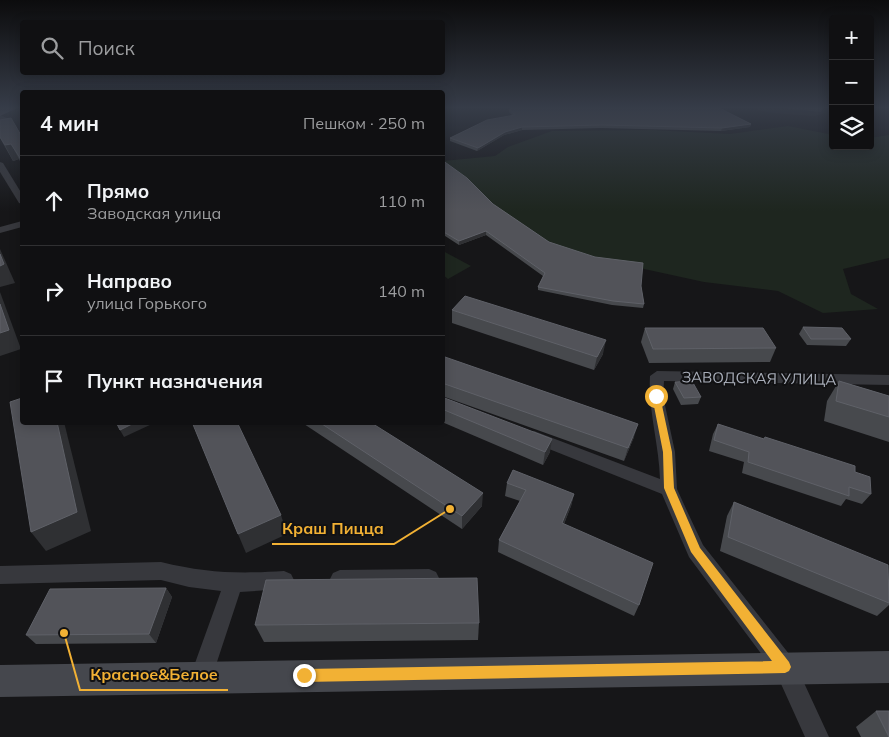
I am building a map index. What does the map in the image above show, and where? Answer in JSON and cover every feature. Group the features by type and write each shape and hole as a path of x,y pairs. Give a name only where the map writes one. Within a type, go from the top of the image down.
{"main road":[{"path":"0,680 785,667 889,667"}],"street":[{"path":"0,165 20,199"},
{"path":"0,230 20,225"},
{"name":"ЗАВОДСКАЯ УЛИЦА","path":"818,737 785,667 696,552 669,488 667,452 656,396 657,376 889,380"},
{"path":"515,430 669,488"},
{"path":"0,575 161,571 189,578 233,583 302,580"},
{"path":"321,580 429,578"},
{"path":"202,677 233,583"}],"shaded area":[{"path":"521,142 829,142 829,150 874,150 874,142 889,142 889,258 843,269 851,294 878,309 823,313 778,291 704,282 580,255 537,240 470,187 445,163 445,161 495,156 508,147"},
{"path":"445,252 471,266 448,279 445,277"}],"building":[{"path":"3,142 20,142 20,158 11,144 5,145"},
{"path":"462,142 487,142 478,148"},
{"path":"445,162 467,178 493,204 549,242 595,257 643,263 641,286 644,304 613,301 538,287 545,273 486,231 459,241 445,233"},
{"path":"0,254 4,264 0,266"},
{"path":"465,296 606,340 597,357 452,310"},
{"path":"0,304 9,330 0,333"},
{"path":"803,327 842,328 851,339 811,339"},
{"path":"645,328 763,328 776,348 653,349"},
{"path":"445,357 638,424 628,448 445,384"},
{"path":"692,381 701,397 684,398 675,382"},
{"path":"839,381 889,396 889,417 836,401"},
{"path":"445,398 552,439 545,452 445,410"},
{"path":"20,399 20,425 58,425 77,512 31,532 10,402"},
{"path":"718,424 855,466 855,472 870,477 871,494 849,487 849,496 748,462 749,452 714,440"},
{"path":"118,425 130,425 120,430"},
{"path":"193,425 238,425 281,515 238,534"},
{"path":"324,425 375,425 483,493 462,516"},
{"path":"513,470 574,494 562,523 653,563 639,605 499,540 526,490 507,483"},
{"path":"734,502 888,565 889,603 728,537"},
{"path":"477,578 479,623 255,625 266,580"},
{"path":"166,588 149,634 26,635 50,589"},
{"path":"876,711 889,711 889,737"}],"place":[{"name":"Краш Пицца","path":"450,509"},
{"name":"Красное&Белое","path":"64,633"}],"route":[{"path":"304,675 785,667 696,552 669,488 667,452 656,396"}]}
